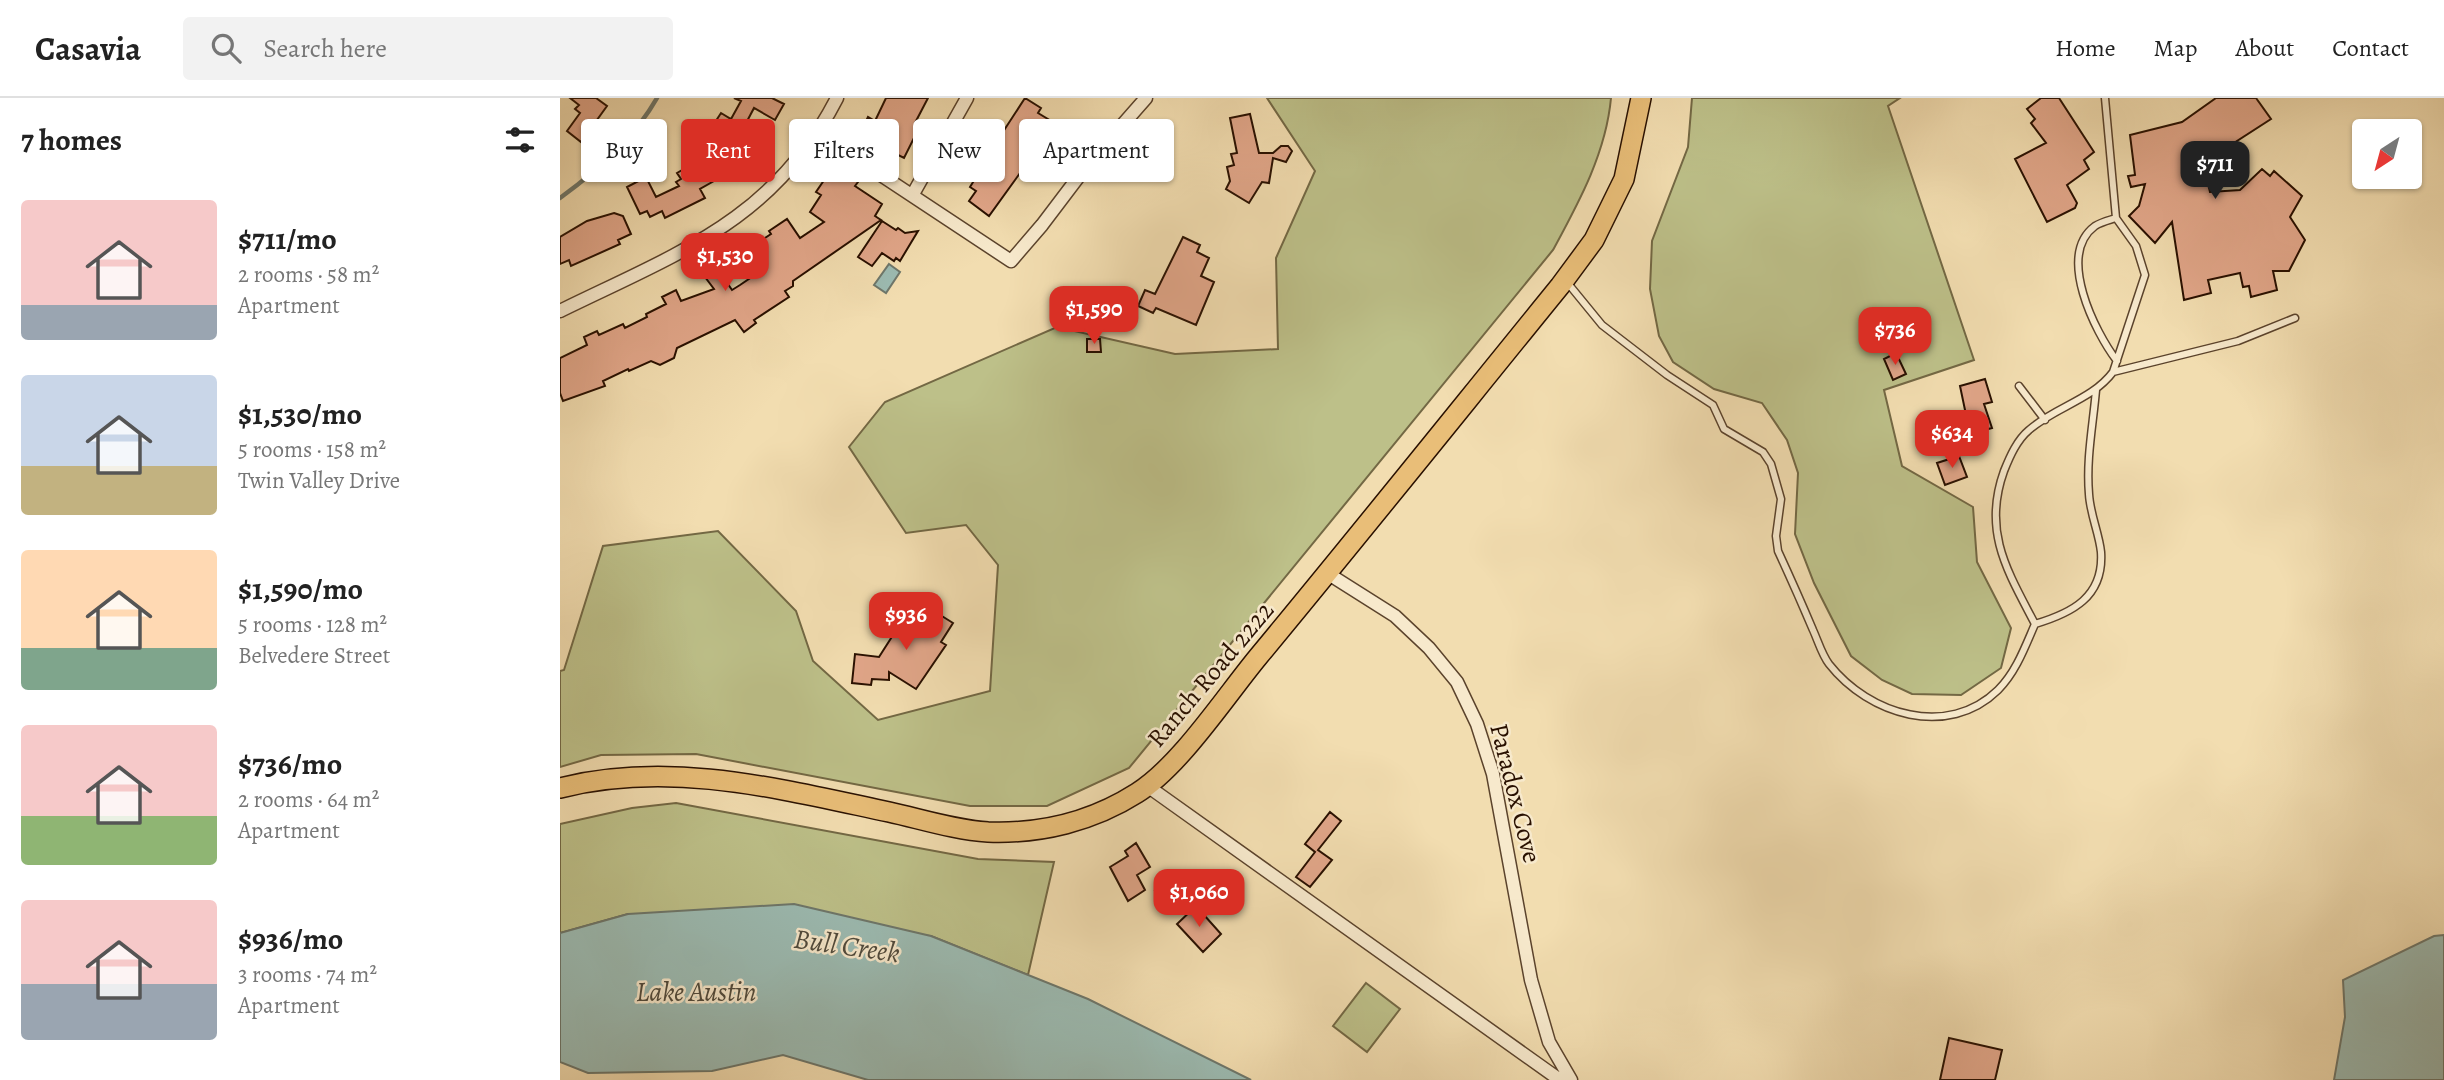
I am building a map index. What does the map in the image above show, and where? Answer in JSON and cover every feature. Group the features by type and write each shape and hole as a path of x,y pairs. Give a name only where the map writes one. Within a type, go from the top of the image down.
{"main road":[{"name":"Ranch Road 2222","path":"560,788 591,780 662,774 749,782 987,832 1045,829 1097,816 1146,785 1170,764 1594,240 1624,178 1641,98"}],"street":[{"path":"826,119 837,98"},
{"path":"913,194 967,98"},
{"path":"894,182 1011,261 1089,163 1146,98"},
{"path":"560,311 708,238 742,215 789,169"},
{"name":"Paradox Cove","path":"1327,573 1395,616 1429,648 1462,692 1477,724 1493,774 1531,979 1549,1042 1571,1080"},
{"path":"1146,785 1560,1080"}],"lane":[{"path":"2035,624 2002,560 1996,536 1996,503 2012,452 2028,430 2096,390 2113,372 2145,275 2136,246 2116,218 2105,98"},
{"path":"2116,218 2096,225 2083,241 2078,255 2089,312 2117,361"},
{"path":"1564,280 1602,324 1667,375 1713,405 1724,429 1763,452 1771,464 1781,499 1776,536 1778,551 1828,663 1848,683 1877,703 1902,714 1926,718 1958,715 1981,704 1999,688 2023,652 2035,624 2072,611 2091,595 2096,585 2101,551 2093,520 2088,468 2096,390"},
{"path":"2113,372 2238,341 2295,318"},
{"path":"2019,386 2045,420"}],"green space":[{"path":"1267,98 1611,98 1597,158 1553,250 1129,768 1047,806 970,806 696,754 601,755 560,767 560,671 564,670 603,546 718,531 796,611 813,661 878,720 990,691 998,565 966,525 906,533 849,447 885,402 1057,327 1175,354 1278,349 1276,258 1315,171"},
{"path":"1692,98 1900,98 1888,106 1974,360 1884,390 1902,466 1973,507 1977,562 2011,628 2001,668 1961,695 1912,694 1882,680 1851,656 1814,583 1795,534 1798,473 1787,440 1762,403 1714,389 1673,362 1659,336 1650,289 1652,241 1688,147"},
{"path":"676,803 978,859 1054,862 1028,975 931,936 628,914 560,933 560,824 632,808"},
{"path":"1366,983 1400,1009 1367,1052 1333,1026"}],"water":[{"path":"889,264 900,272 886,293 874,285"},
{"name":"Lake Austin","path":"794,904 931,936 1088,999 1251,1080 868,1080 783,1055 712,1071 588,1073 560,1062 560,933 628,914"},
{"path":"2444,935 2444,1080 2334,1080 2345,1017 2343,980 2434,936"}],"building":[{"path":"570,98 596,98 607,106 598,119 581,119 581,142 567,131 580,113 575,109 579,105"},
{"path":"734,98 772,98 784,104 775,120 754,108 748,119 731,119 741,101"},
{"path":"886,98 928,98 917,119 913,119 913,140 904,158 899,156 899,119 876,119"},
{"path":"1025,98 1041,108 1038,113 1048,119 1019,119 1019,174 989,216 969,201 976,191 970,187 973,182 1005,182 1005,129"},
{"path":"2041,98 2059,98 2094,152 2084,160 2089,169 2067,185 2077,203 2075,208 2047,222 2015,159 2046,143 2031,123 2035,119 2027,109"},
{"path":"2216,98 2256,98 2271,119 2203,163 2210,192 2240,190 2262,169 2270,176 2274,171 2302,196 2290,217 2305,240 2289,271 2273,271 2277,290 2251,297 2249,286 2243,287 2240,273 2208,280 2211,293 2184,300 2172,222 2155,243 2129,216 2139,206 2145,184 2131,187 2128,176 2135,175 2130,135 2182,122"},
{"path":"721,113 731,119 717,119"},
{"path":"1250,114 1259,153 1273,153 1281,146 1288,146 1292,151 1286,162 1273,158 1269,183 1262,182 1249,203 1226,189 1230,181 1227,167 1234,165 1231,154 1237,153 1230,118"},
{"path":"681,179 681,182 712,182 700,189 705,198 665,218 662,211 650,217 647,211 640,214 627,187 636,182 648,182 656,197 679,186 676,182"},
{"path":"823,182 858,182 855,186 882,204 875,216 881,220 793,281 793,286 785,291 789,297 754,320 756,323 744,332 735,320 677,348 674,358 660,365 651,361 629,371 628,369 603,381 605,386 563,401 560,393 560,358 587,345 584,337 597,331 599,335 623,324 625,328 647,317 646,314 666,304 662,297 676,290 681,301 714,289 705,277 717,268 732,290 765,268 751,247 771,234 769,231 787,219 800,238 824,222 810,212 821,195 816,192"},
{"path":"614,213 623,216 631,234 618,240 620,244 571,266 569,260 560,264 560,237 587,221"},
{"path":"882,221 905,233 918,231 900,261 896,258 894,261 882,253 872,266 858,257"},
{"path":"1183,237 1200,245 1197,252 1209,258 1201,276 1214,282 1196,325 1156,308 1153,313 1138,306 1145,290 1155,294"},
{"path":"1087,339 1100,339 1101,352 1087,352"},
{"path":"1896,353 1906,374 1893,380 1884,359"},
{"path":"1985,379 1992,402 1984,404 1992,428 1970,434 1960,386"},
{"path":"1959,456 1967,477 1945,485 1937,463"},
{"path":"929,608 953,623 941,642 946,645 916,689 889,672 889,680 872,679 871,685 852,683 855,654 879,657 904,618 913,624 919,615 923,618"},
{"path":"1330,812 1341,821 1318,850 1332,860 1310,887 1296,877 1315,852 1305,844"},
{"path":"1136,843 1150,867 1137,875 1145,890 1128,901 1110,867 1128,856 1125,851"},
{"path":"1171,878 1181,890 1165,903 1155,891"},
{"path":"1196,906 1221,934 1203,952 1177,924"},
{"path":"1949,1038 2002,1050 1995,1080 1940,1080"}],"waterway":[{"path":"560,198 614,153 638,126 657,98"}],"water label":[{"name":"Bull Creek","path":"847,945"}]}
